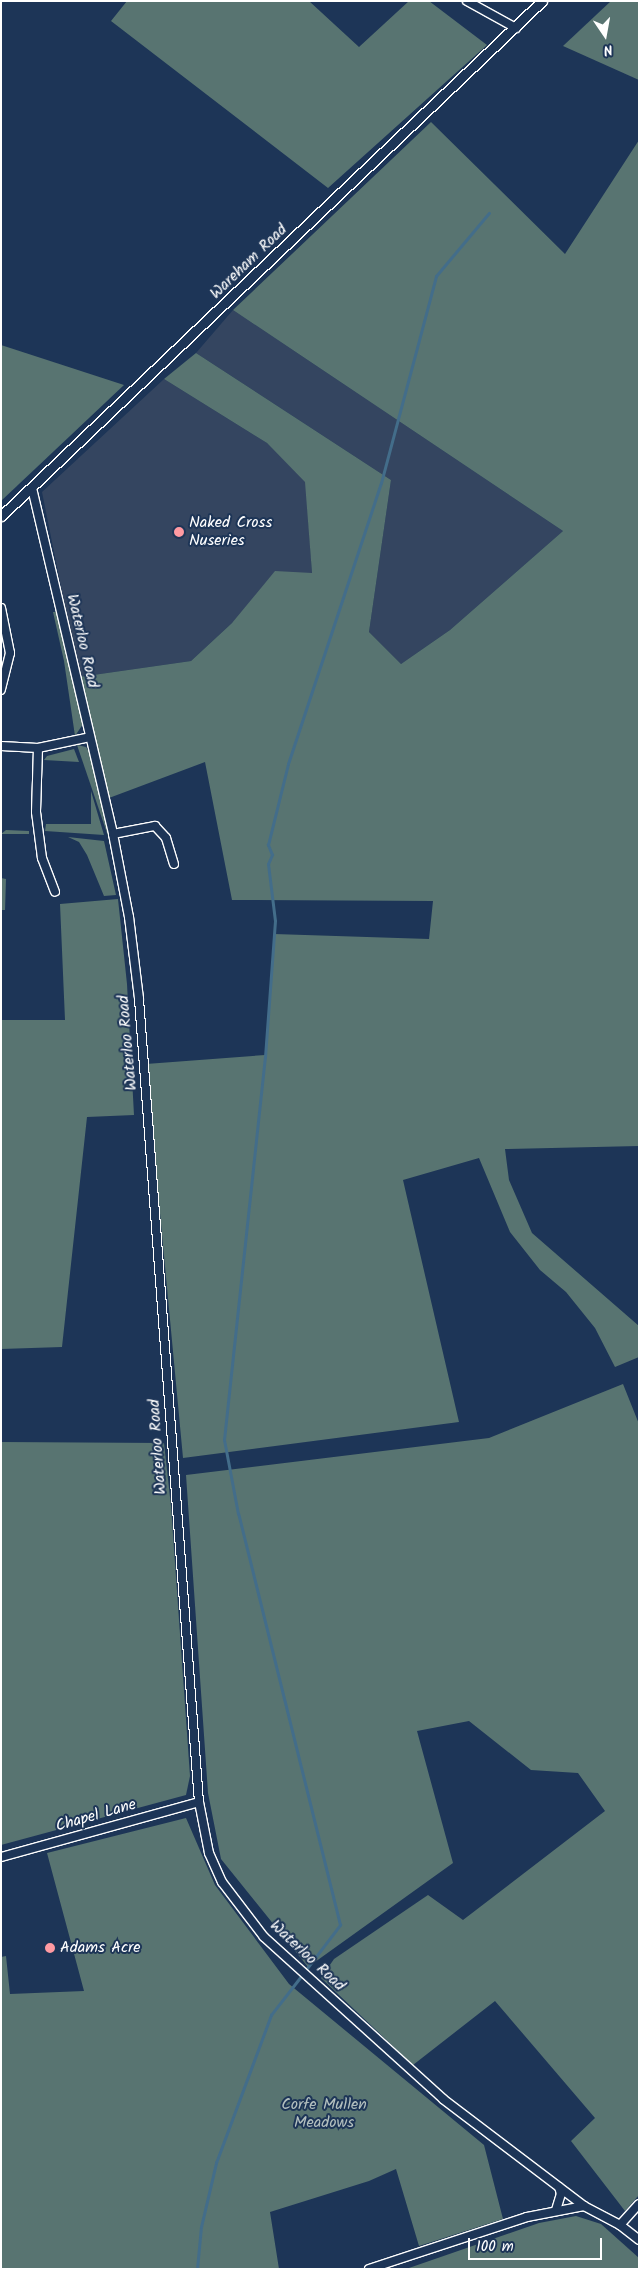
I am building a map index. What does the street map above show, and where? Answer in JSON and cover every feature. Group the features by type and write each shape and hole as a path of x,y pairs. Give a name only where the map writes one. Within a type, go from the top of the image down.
{"street":[{"path":"467,1 516,28"},
{"name":"Wareham Road","path":"1,516 516,28 542,1"},
{"name":"Waterloo Road","path":"32,488 113,834 129,917 139,998 199,1802 209,1853 222,1882 264,1937 443,2099 584,2206 620,2225 639,2240"},
{"path":"1,608 10,653 1,690"},
{"path":"1,746 38,748 90,737"},
{"path":"38,748 36,812 42,858 55,892"},
{"path":"113,834 155,826 166,838 174,864"},
{"name":"Chapel Lane","path":"1,1857 199,1802"},
{"path":"556,2210 561,2194 559,2187"},
{"path":"620,2225 639,2204"},
{"path":"369,2269 464,2235 556,2210 584,2206"}],"shaded area":[{"path":"233,310 563,531 450,630 401,664 369,632 391,480 196,353"},
{"name":"Naked Cross Nuseries","path":"164,379 267,443 306,482 312,573 232,623 191,661 79,677 42,492"}],"green space":[{"path":"127,1 309,1 359,47 409,1 429,1 487,45 328,188 111,21"},
{"path":"611,1 639,1 639,80 563,46"},
{"path":"431,122 565,254 639,140 639,1146 505,1149 509,1180 532,1233 639,1326 639,1357 615,1367 595,1328 566,1292 540,1270 510,1232 479,1158 403,1180 459,1422 183,1458 146,1064 265,1055 274,934 429,939 433,901 232,900 205,762 109,798 79,677 191,661 232,623 275,571 312,573 305,482 267,443 164,379 196,353 391,480 369,632 401,664 450,630 563,531 233,310"},
{"path":"1,345 124,385 1,501"},
{"path":"53,612 56,612 83,724 75,736 64,661"},
{"path":"77,745 86,747 90,753 111,836 108,836"},
{"path":"74,749 79,762 44,760 47,756"},
{"path":"91,791 104,835 45,831 46,824 91,824"},
{"path":"6,830 29,831 29,834 1,834"},
{"path":"68,837 104,841 116,895 104,896 87,855 79,842"},
{"path":"1,878 6,879 5,910 1,910"},
{"path":"118,899 127,984 134,1115 87,1117 62,1347 1,1349 1,1020 65,1020 60,904"},
{"path":"623,1384 639,1424 639,2195 625,2211 571,2141 595,2118 495,2001 413,2065 321,1978 334,1959 428,1895 463,1920 605,1811 578,1773 531,1770 469,1721 417,1731 453,1863 308,1967 221,1859 208,1793 186,1475 489,1438"},
{"path":"1,1442 164,1443 171,1506 190,1776 186,1795 1,1845"},
{"name":"Corfe Mullen Meadows","path":"186,1818 215,1885 289,1984 484,2145 503,2219 419,2246 396,2169 369,2181 270,2212 279,2269 1,2269 1,1957 6,1956 10,1994 84,1991 47,1853"},
{"path":"576,2216 601,2224 639,2258 639,2269 406,2269 539,2223"}],"waterway":[{"path":"305,1971 340,1925 238,1514 224,1440 265,1057 275,921 268,864 272,855 268,845 288,764 381,483 436,276 489,213"},
{"path":"197,2269 201,2227 216,2163 271,2015 302,1975"}],"place":[{"name":"Naked Cross Nuseries","path":"179,532"},
{"name":"Adams Acre","path":"50,1948"}]}
